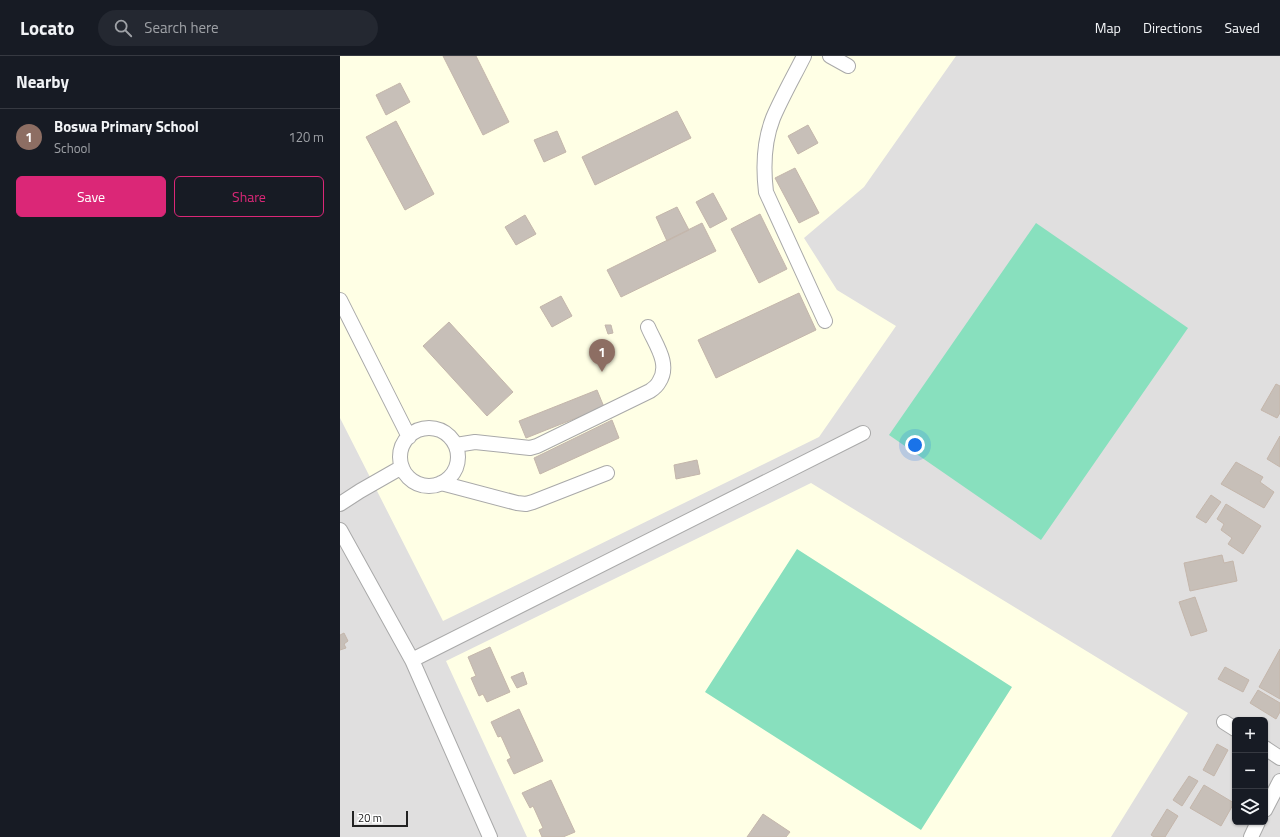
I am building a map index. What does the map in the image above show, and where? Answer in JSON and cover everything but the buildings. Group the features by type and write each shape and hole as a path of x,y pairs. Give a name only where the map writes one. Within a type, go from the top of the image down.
{"street":[{"path":"804,56 770,128 766,146 765,182 766,192 825,322"},
{"path":"830,56 848,66"},
{"path":"340,300 408,437"},
{"path":"456,444 475,442 530,448 650,392 659,382 664,370 664,361 648,327"},
{"path":"425,428 434,428 443,431 450,437 456,444 458,453 458,462 452,475 441,483 432,485 422,485 407,475 402,467 401,451 408,437 416,431 425,428"},
{"path":"412,660 863,433"},
{"path":"340,504 402,467"},
{"path":"441,483 516,503 526,504 607,473"},
{"path":"342,538 412,660 490,837"},
{"path":"1268,750 1280,758"},
{"path":"1268,804 1280,781"},
{"path":"1250,837 1256,825"}],"shaded area":[{"path":"340,56 1280,56 1280,837 340,837"},
{"path":"340,56 956,56 864,187 804,238 837,290 896,326 819,437 443,621 340,418"},
{"path":"811,483 1188,713 1111,837 527,837 446,661"}],"green space":[{"path":"1036,223 1188,328 1041,540 889,435"},
{"path":"797,549 1012,687 921,830 705,692"}],"place":[{"name":"Boswa Primary School","path":"602,372"}]}
